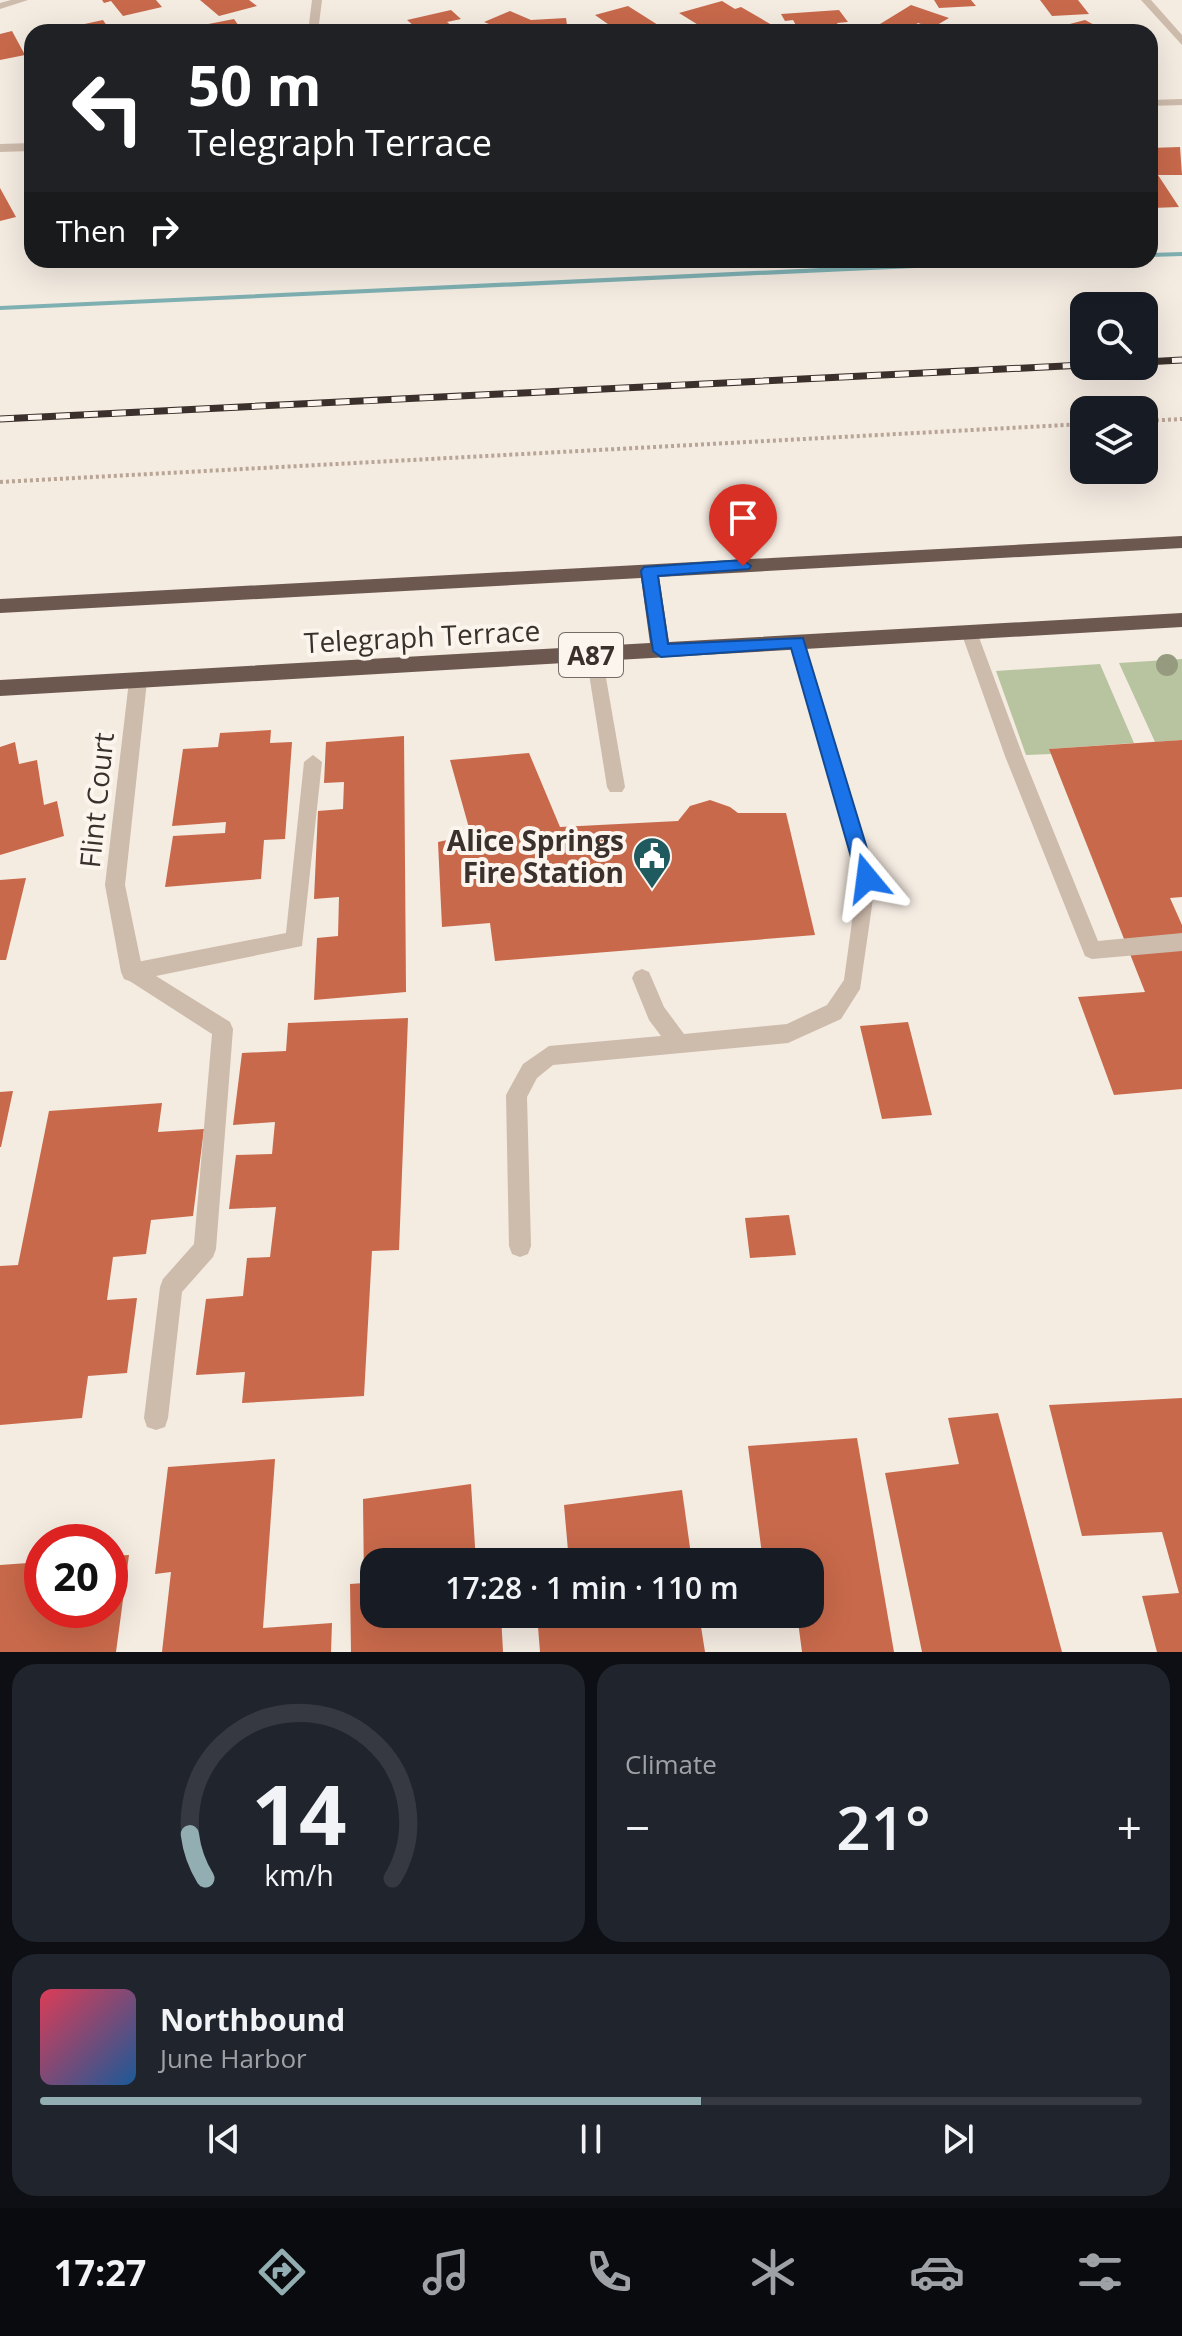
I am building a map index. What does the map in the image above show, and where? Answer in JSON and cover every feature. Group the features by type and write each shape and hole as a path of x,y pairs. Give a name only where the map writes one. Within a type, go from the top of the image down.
{"highway":[{"name":"Telegraph Terrace","path":"0,606 1182,542"},
{"path":"649,571 661,651"},
{"name":"Telegraph Terrace","path":"0,688 1182,620"}],"street":[{"path":"0,6 23,0"},
{"path":"314,24 317,0"},
{"path":"1146,0 1182,42"},
{"path":"1158,103 1182,102"},
{"path":"0,148 24,147"},
{"name":"Flint Court","path":"132,972 115,885 138,681"}],"lane":[{"path":"969,632 1014,756 1092,950 1182,942"},
{"path":"520,1246 516,1095 530,1071 549,1056 788,1033 834,1012 853,983 867,878 797,642"},
{"path":"594,655 616,787"},
{"path":"132,972 295,940 313,762"},
{"path":"132,972 223,1029 205,1249 171,1287 156,1418"},
{"path":"642,978 656,1013 679,1044"}],"path":[{"path":"1158,420 1182,419"},
{"path":"0,482 1070,425"}],"green space":[{"path":"1182,659 1182,740 1155,742 1119,663"},
{"path":"1100,664 1134,743 1050,749 1051,754 1026,755 996,671"}],"building":[{"path":"102,0 156,0 162,7 123,16 111,1 104,3"},
{"path":"200,0 249,0 257,6 219,16"},
{"path":"934,0 971,0 976,6 939,8"},
{"path":"1040,0 1078,0 1089,14 1052,16"},
{"path":"722,1 735,9 741,7 770,24 697,24 679,13"},
{"path":"911,5 949,18 939,24 880,24"},
{"path":"628,6 656,24 608,24 595,15"},
{"path":"451,10 461,19 447,22 449,24 412,24 407,20"},
{"path":"839,10 848,22 795,24 793,20 785,21 781,14"},
{"path":"510,11 531,20 566,18 567,24 489,24 484,22"},
{"path":"234,19 238,24 208,24"},
{"path":"103,20 106,24 84,24"},
{"path":"1085,20 1093,24 1070,24"},
{"path":"12,31 24,55 0,60 0,34"},
{"path":"1180,147 1182,175 1158,175 1158,148"},
{"path":"1158,175 1179,207 1158,208"},
{"path":"0,188 16,217 0,221"},
{"path":"271,730 270,743 292,742 285,839 264,840 261,879 165,887 173,836 225,833 226,822 172,826 183,749 218,747 220,733"},
{"path":"404,736 406,992 314,1000 317,938 338,936 339,897 314,899 318,811 343,809 344,782 324,783 326,742"},
{"path":"1182,740 1182,897 1170,898 1182,925 1182,1089 1114,1095 1078,997 1145,992 1049,749"},
{"path":"15,742 19,764 37,760 44,805 57,801 64,836 0,855 0,747"},
{"path":"529,753 560,827 678,821 690,806 710,800 738,813 786,813 815,935 495,961 490,923 442,927 438,842 471,835 450,760"},
{"path":"26,878 6,960 0,960 0,880"},
{"path":"408,1018 399,1250 372,1251 364,1396 242,1403 245,1372 196,1375 206,1299 243,1296 247,1258 270,1257 276,1207 229,1209 236,1155 272,1154 275,1122 233,1125 242,1053 286,1051 288,1023"},
{"path":"908,1022 932,1115 882,1119 860,1026"},
{"path":"13,1091 1,1147 0,1147 0,1092"},
{"path":"162,1103 158,1132 204,1129 193,1216 151,1220 146,1254 113,1257 107,1300 137,1298 127,1373 88,1376 82,1418 0,1425 0,1266 18,1265 49,1111"},
{"path":"789,1215 796,1255 750,1258 745,1218"},
{"path":"1182,1398 1182,1652 1157,1652 1142,1596 1179,1593 1162,1532 1082,1536 1049,1405"},
{"path":"998,1413 1062,1652 922,1652 885,1473 959,1464 948,1418"},
{"path":"857,1438 894,1652 802,1652 799,1628 824,1628 824,1548 761,1548 748,1446"},
{"path":"275,1459 263,1628 332,1623 331,1652 162,1652 171,1572 155,1574 168,1467"},
{"path":"471,1484 475,1548 364,1548 363,1499"},
{"path":"682,1490 690,1548 568,1548 564,1505"},
{"path":"24,1563 24,1628 119,1628 116,1652 0,1652 0,1565"},
{"path":"360,1583 360,1628 502,1628 503,1652 351,1652 350,1584"},
{"path":"538,1628 701,1628 705,1652 540,1652"}],"waterway":[{"path":"1158,255 1182,254"},
{"path":"0,308 870,268"}],"railway":[{"path":"1158,361 1182,360"},
{"path":"0,419 1070,366"}],"place":[{"name":"Alice Springs Fire Station","path":"652,890"}],"route":[{"path":"743,566 649,571 661,651 797,642 867,878"}]}
